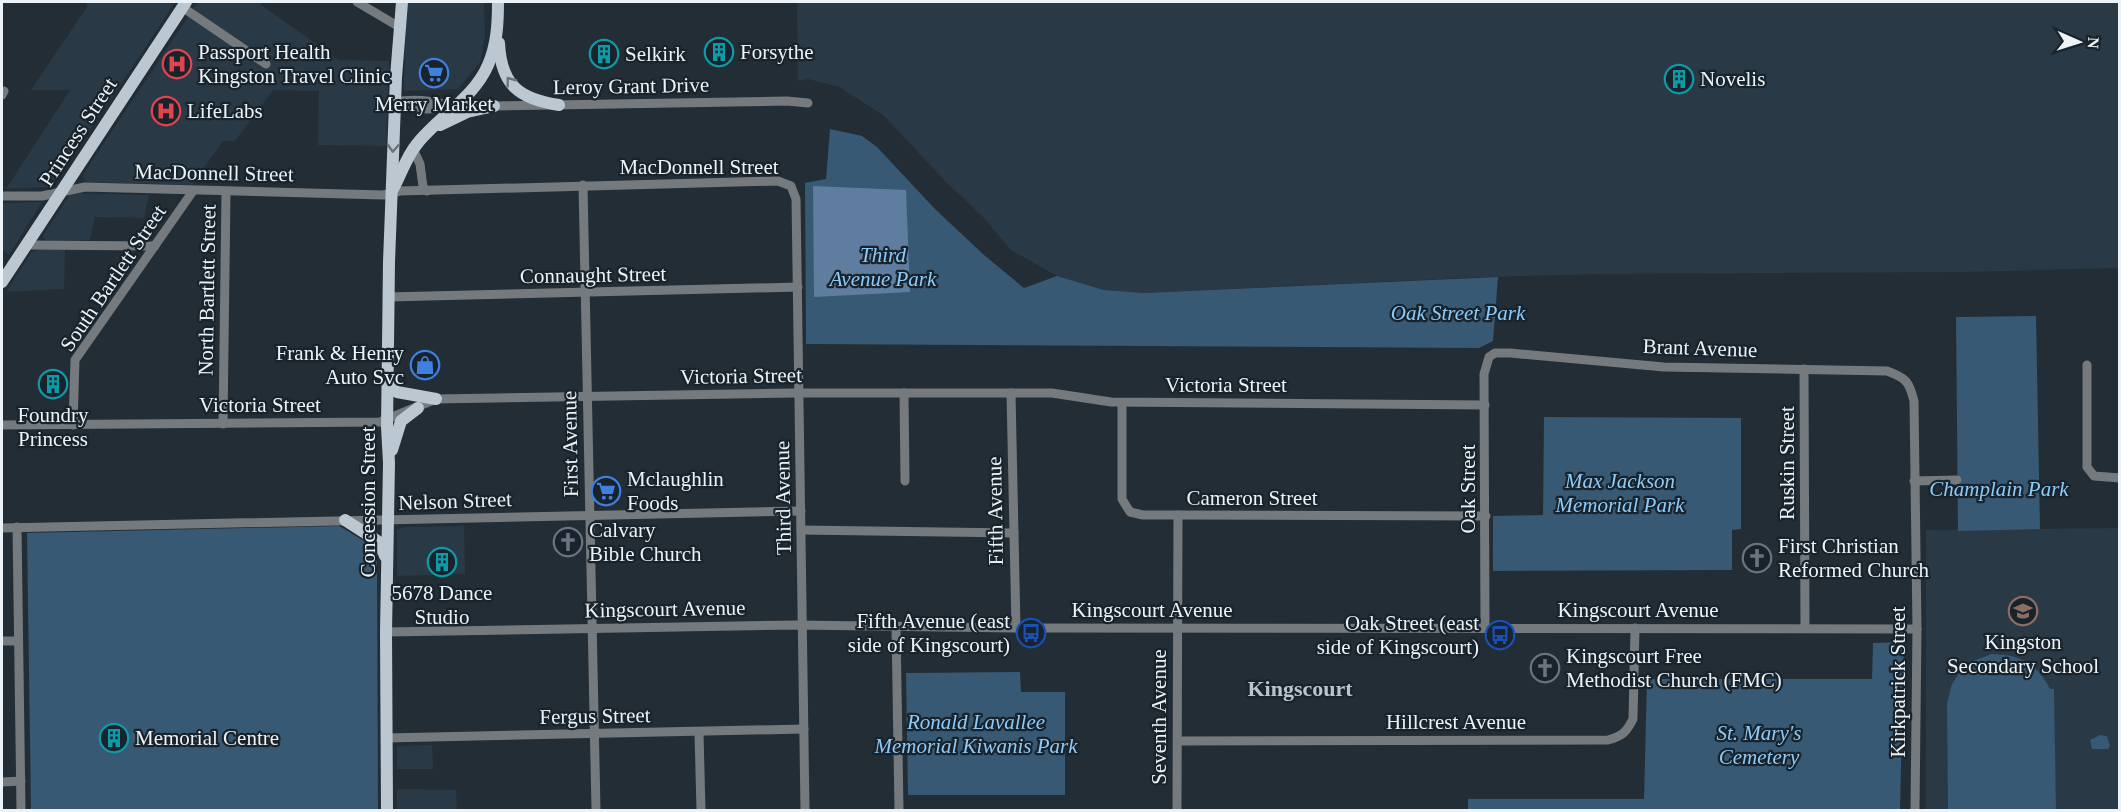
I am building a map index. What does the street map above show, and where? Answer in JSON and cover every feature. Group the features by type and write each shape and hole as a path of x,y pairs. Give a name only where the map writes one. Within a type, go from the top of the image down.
{"main road":[{"name":"Concession Street","path":"387,810 388,297 395,102 402,2"},
{"name":"Concession Street","path":"391,193 413,149 475,86 488,67 498,27 498,2"},
{"name":"Princess Street","path":"2,282 184,4"},
{"path":"498,27 502,65 510,83 528,97 540,102 559,105"},
{"path":"426,134 467,112 494,106"},
{"path":"388,378 397,392 436,399"},
{"path":"389,463 399,423 418,408"},
{"path":"345,520 379,542 387,561"}],"street":[{"path":"357,2 401,28"},
{"path":"184,4 266,64"},
{"name":"Leroy Grant Drive","path":"395,102 407,99 454,106 787,101 808,103"},
{"path":"413,149 420,164 423,187 427,191"},
{"name":"MacDonnell Street","path":"2,196 42,196 85,187 383,195 400,191 583,185 778,181 791,186"},
{"name":"First Avenue","path":"583,185 596,810"},
{"name":"Third Avenue","path":"791,186 796,199 806,810"},
{"name":"South Bartlett Street","path":"73,425 75,360 193,191"},
{"name":"North Bartlett Street","path":"223,424 226,192"},
{"path":"26,245 155,246"},
{"name":"Connaught Street","path":"388,297 798,287"},
{"name":"Brant Avenue","path":"1495,353 1664,367 1887,371 1903,377"},
{"name":"Oak Street","path":"1485,628 1485,366 1489,357 1495,353"},
{"path":"2087,365 2087,467 2094,476 2120,478"},
{"name":"Ruskin Street","path":"1804,369 1805,628"},
{"name":"Kirkpatrick Street","path":"1903,377 1911,387 1914,401 1917,629 1915,810"},
{"name":"Victoria Street","path":"2,425 380,422 436,399 799,393 1052,393 1122,403 1485,405"},
{"path":"904,393 905,481"},
{"name":"Fifth Avenue","path":"1011,393 1016,628"},
{"name":"Cameron Street","path":"1122,403 1122,499 1130,512 1143,515 1486,516"},
{"path":"1914,481 1957,480"},
{"name":"Nelson Street","path":"2,528 801,511"},
{"name":"Seventh Avenue","path":"1177,810 1178,515"},
{"path":"17,527 21,810"},
{"path":"801,530 1014,533"},
{"name":"Kingscourt Avenue","path":"386,632 803,626 1917,629"},
{"path":"896,627 899,810"},
{"name":"Hillcrest Avenue","path":"1178,741 1608,740 1627,732 1633,719 1635,628"},
{"path":"2,641 18,641"},
{"name":"Fergus Street","path":"386,738 804,729"},
{"path":"699,732 701,810"},
{"path":"2,782 21,781"}],"shaded area":[{"path":"86,2 175,2 50,187 6,189 70,90 31,90 87,7"},
{"path":"198,2 262,2 261,5 339,60 389,61 386,146 318,145 319,91 273,90 235,141 223,141 192,185 86,182 82,176"},
{"path":"406,2 484,2 485,36 481,61 458,89 404,91"},
{"path":"797,2 2119,2 2119,268 1964,272 1600,274 1144,293 1104,290 1057,276 1011,250 983,217 946,182 883,115 839,87 808,79 798,81"},
{"path":"813,186 906,190 910,292 814,297"},
{"path":"71,193 149,195 144,218 95,217 90,240 47,241 42,237"},
{"path":"42,202 9,255 2,250 2,203"},
{"path":"40,249 65,249 64,289 6,292 31,253"},
{"path":"464,526 465,574 397,576 397,530 403,527"},
{"name":"Kingston Secondary School","path":"2119,528 2119,810 1926,810 1926,530"},
{"path":"432,745 433,769 397,769 397,746"},
{"path":"397,789 456,790 457,810 397,810"}],"green space":[{"path":"830,129 862,136 877,147 935,209 984,255 1024,288 1057,276 1104,290 1144,293 1498,277 1493,341 1479,348 806,344 805,183 826,179"},
{"name":"Champlain Park","path":"2036,316 2040,529 1958,531 1956,317"},
{"name":"Max Jackson Memorial Park","path":"1544,417 1741,418 1741,529 1732,530 1732,570 1493,571 1493,516 1543,515"},
{"name":"Memorial Centre","path":"339,526 376,548 377,553 378,810 31,810 27,533"},
{"name":"St. Mary's Cemetery","path":"1904,642 1900,810 1468,810 1468,799 1644,799 1647,679 1872,679 1873,643"},
{"path":"1992,654 2012,656 2027,662 2045,680 2050,689 2054,689 2056,810 1948,810 1947,703 1952,684 1961,670 1975,660"},
{"name":"Ronald Lavallee Memorial Kiwanis Park","path":"1020,672 1021,692 1065,692 1065,795 908,795 906,673"},
{"path":"2100,735 2107,736 2110,746 2108,749 2092,749 2090,740"}],"place":[{"name":"Forsythe","path":"719,52"},
{"name":"Selkirk","path":"604,54"},
{"name":"Passport Health Kingston Travel Clinic","path":"177,64"},
{"name":"Merry Market","path":"434,73"},
{"name":"Novelis","path":"1679,79"},
{"name":"LifeLabs","path":"166,111"},
{"name":"Frank & Henry Auto Svc","path":"425,365"},
{"name":"Foundry Princess","path":"53,384"},
{"name":"Mclaughlin Foods","path":"606,491"},
{"name":"Calvary Bible Church","path":"568,542"},
{"name":"First Christian Reformed Church","path":"1757,558"},
{"name":"5678 Dance Studio","path":"442,562"},
{"name":"Kingston Secondary School","path":"2023,611"},
{"name":"Fifth Avenue (east side of Kingscourt)","path":"1031,633"},
{"name":"Oak Street (east side of Kingscourt)","path":"1500,635"},
{"name":"Kingscourt Free Methodist Church (FMC)","path":"1545,668"},
{"name":"Memorial Centre","path":"114,738"}],"district":[{"name":"Kingscourt","path":"1300,688"}],"park label":[{"name":"Third Avenue Park","path":"883,267"},
{"name":"Oak Street Park","path":"1458,313"}]}
